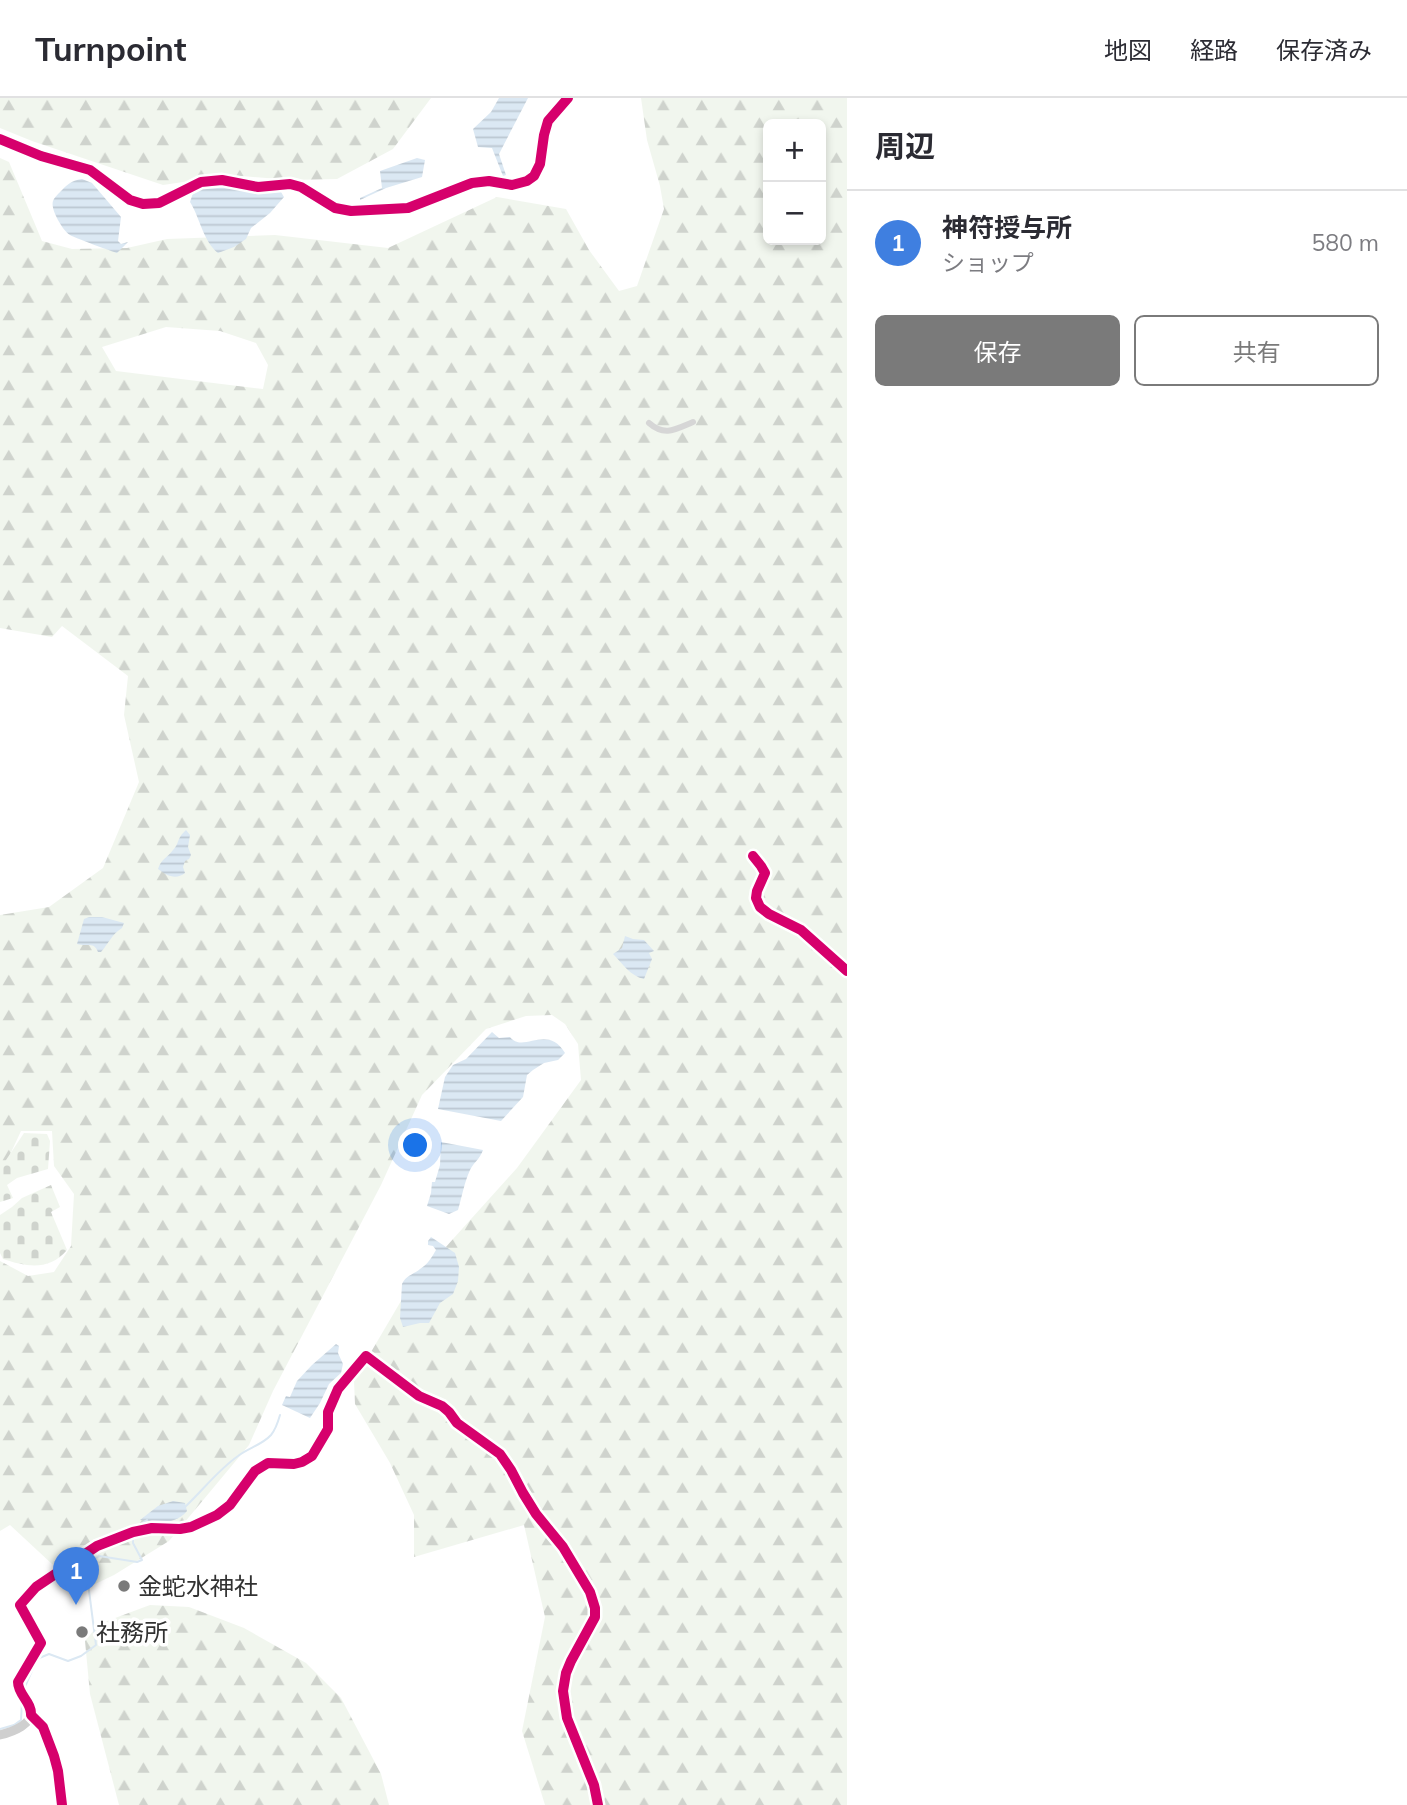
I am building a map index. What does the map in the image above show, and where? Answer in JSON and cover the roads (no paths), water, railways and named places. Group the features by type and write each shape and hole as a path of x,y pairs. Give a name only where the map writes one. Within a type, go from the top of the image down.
{"street":[{"path":"0,139 41,156 90,170 130,200 143,204 159,203 201,182 222,180 258,187 290,184 301,187 335,208 351,211 408,208 472,183 489,181 512,185 527,181 534,176 541,164 548,121 568,98"},
{"path":"649,423 656,429 670,431 693,422"},
{"path":"753,856 765,873 757,891 761,907 801,930 847,971"},
{"path":"0,1735 19,1728 31,1715 29,1704 18,1689 18,1682 41,1643 20,1605 36,1587 97,1546 133,1532 152,1528 191,1527 217,1515 230,1505 256,1471 268,1463 294,1464 312,1456 328,1429 328,1412 338,1388 366,1356 419,1396 442,1406 457,1423 500,1454 585,1584 595,1608 595,1617 566,1674 563,1691 567,1718 594,1785 598,1805"},
{"path":"31,1715 43,1727 54,1756 62,1805"}],"waterway":[{"path":"185,1507 231,1462 271,1435 280,1415"},
{"path":"137,1526 147,1520"},
{"path":"24,1689 37,1659 49,1654 68,1661 81,1656 96,1645 87,1575 89,1564 99,1556 137,1562 142,1560 133,1543 133,1536"},
{"path":"0,1729 21,1720 22,1702"}],"place":[{"name":"金蛇水神社","path":"124,1586"},
{"name":"神符授与所","path":"76,1605"},
{"name":"社務所","path":"82,1632"}]}
